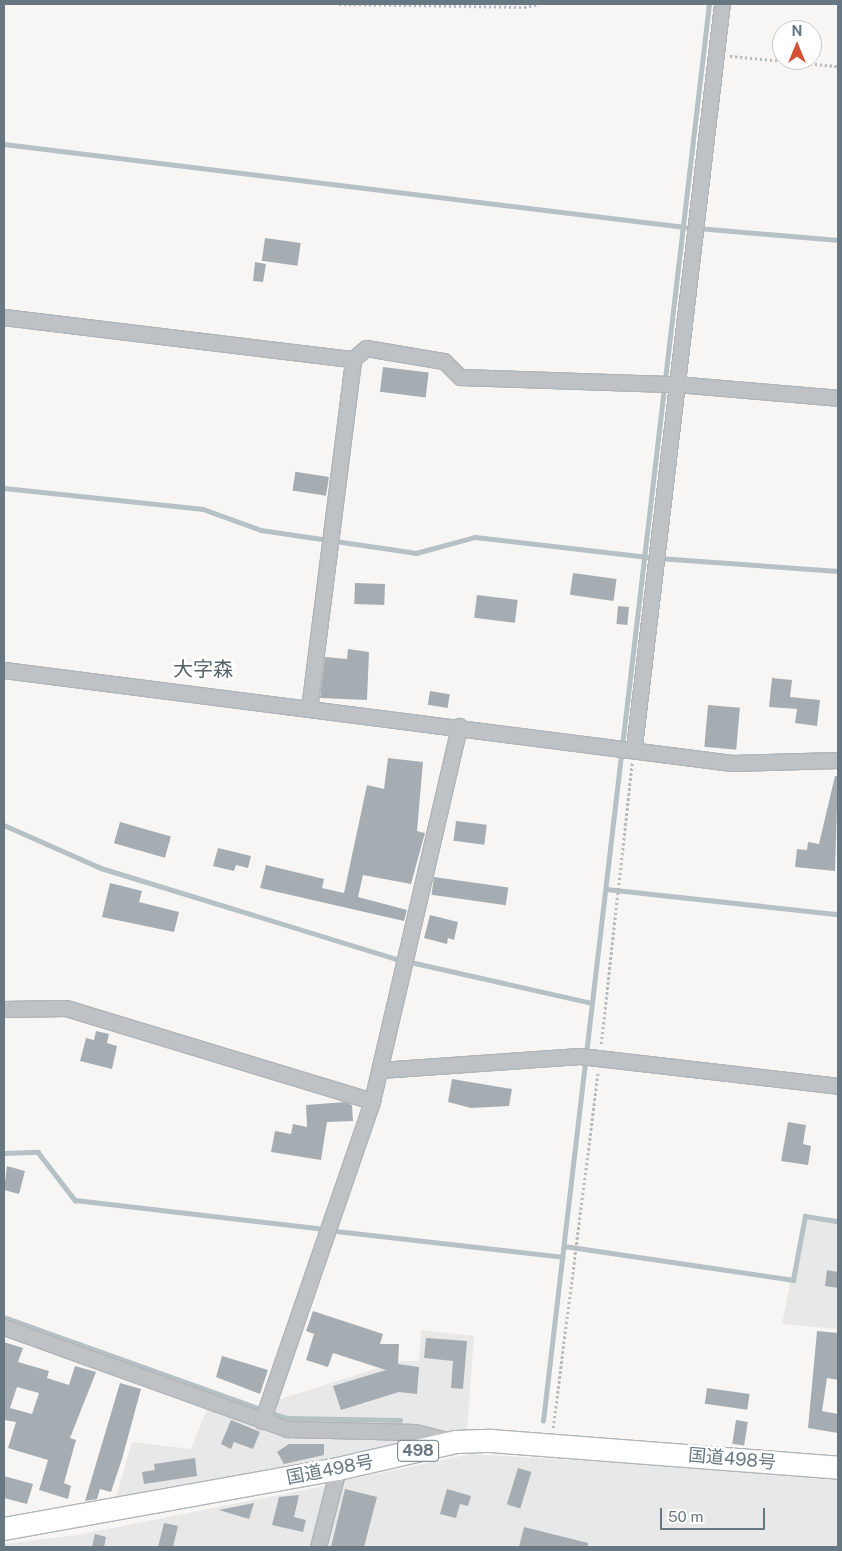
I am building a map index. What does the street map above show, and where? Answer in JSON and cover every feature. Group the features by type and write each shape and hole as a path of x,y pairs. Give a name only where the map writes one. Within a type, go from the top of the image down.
{"highway":[{"name":"国道498号","path":"4,1529 338,1469 456,1442 547,1445 838,1468"}],"street":[{"path":"634,747 722,4"},
{"path":"4,317 352,359 366,348 444,361 460,377 676,384 838,398"},
{"path":"309,709 333,540 352,359"},
{"path":"4,670 309,709 634,747 732,763 838,760"},
{"path":"262,1421 372,1101 459,726"},
{"path":"4,1009 66,1008 372,1101"},
{"path":"380,1070 585,1057 838,1086"},
{"path":"4,1327 287,1429 415,1432 456,1442"},
{"path":"318,1547 338,1469"}],"path":[{"path":"340,4 524,7 539,4"},
{"path":"716,54 838,66"},
{"path":"618,895 634,747"},
{"path":"547,1445 555,1423 577,1243"}],"shaded area":[{"path":"803,1219 838,1224 838,1329 782,1324"},
{"path":"421,1330 474,1336 467,1430 115,1501 132,1442 191,1449 208,1406 266,1424 274,1401 400,1361 419,1361"},
{"path":"471,1454 838,1476 838,1547 325,1547 342,1481"},
{"path":"330,1485 314,1547 4,1547 4,1544 77,1535"}],"building":[{"path":"265,238 301,243 297,266 262,261"},
{"path":"255,262 266,264 263,282 253,281"},
{"path":"383,367 429,373 426,397 380,392"},
{"path":"295,472 329,477 326,496 292,490"},
{"path":"573,573 617,579 614,601 570,595"},
{"path":"355,583 385,584 384,605 354,604"},
{"path":"477,595 518,600 515,623 474,618"},
{"path":"618,606 629,607 627,625 616,624"},
{"path":"348,649 369,652 367,700 320,698 325,657 347,659"},
{"path":"772,678 792,680 790,697 820,700 817,726 795,723 797,709 769,707"},
{"path":"430,691 450,694 448,708 428,705"},
{"path":"708,705 740,708 736,750 704,747"},
{"path":"388,758 423,762 417,831 425,833 411,884 363,875 358,897 407,910 404,921 260,888 266,865 324,879 322,888 344,893 367,785 384,789"},
{"path":"835,776 838,776 835,871 795,867 797,849 807,850 808,842 819,844"},
{"path":"456,821 487,825 484,845 454,841"},
{"path":"120,822 171,837 165,858 114,843"},
{"path":"218,848 251,856 248,868 236,865 234,871 213,866"},
{"path":"434,877 508,887 506,905 431,895"},
{"path":"110,883 142,891 139,902 179,912 174,932 102,917"},
{"path":"430,915 458,922 454,940 448,938 447,944 424,938"},
{"path":"96,1031 109,1034 107,1043 117,1046 112,1069 80,1061 86,1038 94,1040"},
{"path":"452,1079 512,1089 509,1106 471,1108 448,1102"},
{"path":"345,1102 352,1105 353,1121 327,1122 321,1160 271,1152 275,1131 291,1134 293,1124 307,1127 306,1105"},
{"path":"788,1122 806,1125 803,1144 811,1146 808,1165 781,1161"},
{"path":"7,1166 25,1171 19,1194 4,1190"},
{"path":"827,1270 838,1272 838,1288 825,1286"},
{"path":"313,1311 383,1334 380,1344 399,1344 398,1364 419,1367 417,1394 399,1392 341,1410 333,1386 386,1370 333,1353 328,1367 306,1360 314,1334 306,1331"},
{"path":"817,1331 838,1333 838,1380 827,1378 822,1411 838,1414 838,1433 808,1428"},
{"path":"426,1338 467,1341 463,1389 451,1388 453,1361 424,1358"},
{"path":"4,1342 23,1348 18,1362 49,1371 47,1378 69,1385 75,1366 96,1372 70,1438 76,1440 64,1483 71,1486 68,1499 39,1490 48,1460 8,1448 16,1422 4,1420","holes":["17,1387 39,1393 32,1414 10,1408"]},
{"path":"222,1356 268,1370 260,1394 216,1377"},
{"path":"120,1383 141,1389 122,1459 111,1492 100,1489 97,1499 85,1501"},
{"path":"707,1388 750,1394 747,1410 705,1404"},
{"path":"231,1420 260,1432 253,1449 234,1442 231,1449 221,1444"},
{"path":"736,1420 748,1422 744,1446 732,1444"},
{"path":"289,1444 324,1444 324,1455 284,1464 277,1452"},
{"path":"195,1458 197,1476 144,1484 142,1472 155,1470 154,1464"},
{"path":"518,1468 531,1472 520,1508 507,1504"},
{"path":"4,1476 33,1484 27,1504 4,1498"},
{"path":"345,1489 377,1497 364,1547 331,1547"},
{"path":"447,1489 471,1496 468,1506 460,1504 456,1518 440,1514"},
{"path":"299,1495 294,1517 306,1520 303,1532 272,1525 279,1497"},
{"path":"254,1503 249,1519 219,1510"},
{"path":"164,1523 178,1526 173,1547 158,1547"},
{"path":"524,1527 588,1543 588,1547 519,1547"},
{"path":"95,1534 106,1537 104,1547 92,1547"}],"waterway":[{"path":"543,1421 709,4"},
{"path":"4,144 685,227"},
{"path":"698,228 838,240"},
{"path":"4,488 203,509 261,530 416,553 475,537 648,557"},
{"path":"658,558 838,571"},
{"path":"4,825 101,868 397,959 592,1003"},
{"path":"606,889 838,914"},
{"path":"4,1153 38,1152 75,1200 318,1228"},
{"path":"564,1246 793,1280 805,1216 838,1221"},
{"path":"336,1231 563,1257"},
{"path":"4,1317 256,1407"},
{"path":"274,1414 287,1418 400,1420"}],"district":[{"name":"大字森","path":"203,669"}]}
